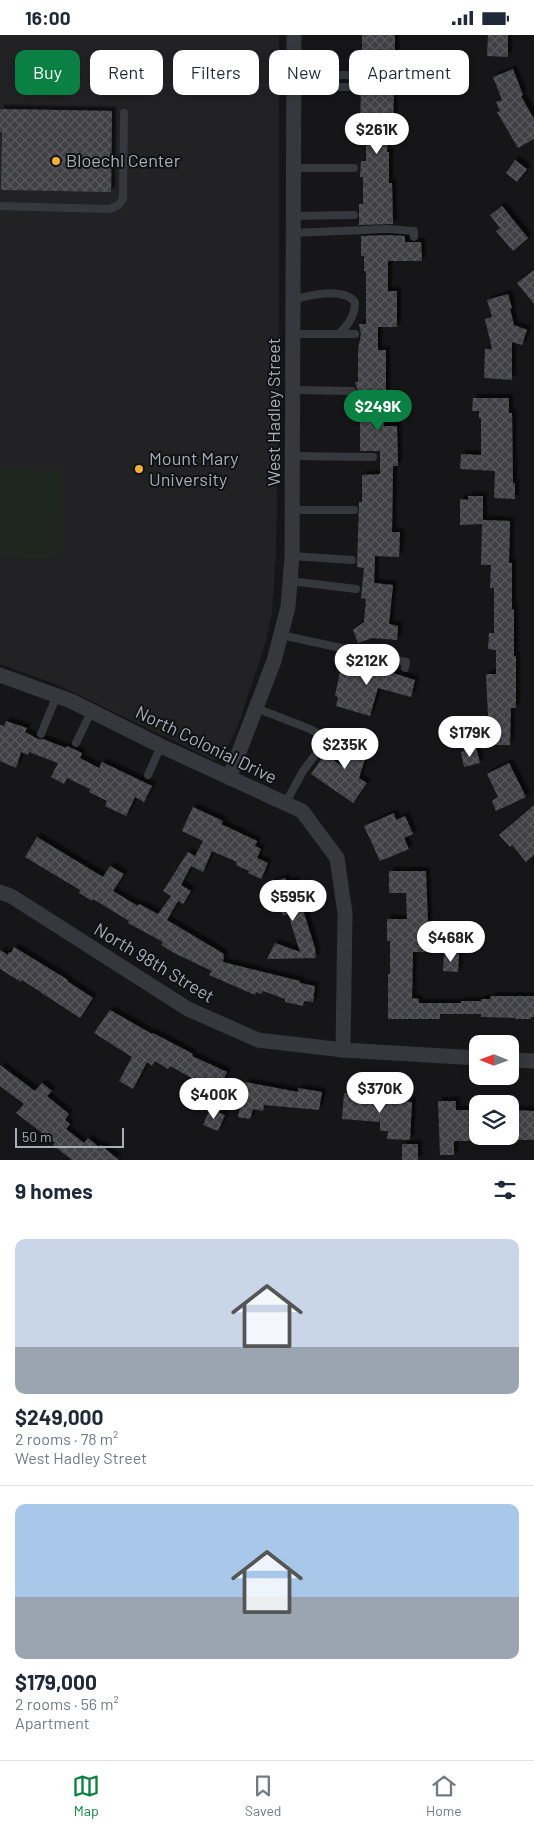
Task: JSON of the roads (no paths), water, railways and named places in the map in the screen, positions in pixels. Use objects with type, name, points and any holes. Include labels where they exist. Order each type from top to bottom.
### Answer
[{"type":"street","name":"West Hadley Street","points":[[294,35],[294,50]]},
{"type":"street","name":"West Hadley Street","points":[[229,778],[274,661],[288,607],[292,555],[294,95]]},
{"type":"street","name":"North Colonial Drive","points":[[0,675],[92,710],[161,746],[302,811],[337,858],[344,913],[343,1050]]},
{"type":"street","name":"North 98th Street","points":[[0,892],[11,896],[188,1009],[258,1040],[343,1050],[469,1057]]},
{"type":"street","points":[[519,1060],[534,1061]]},
{"type":"lane","points":[[0,206],[108,209],[120,205],[123,199],[124,113]]},
{"type":"lane","points":[[294,168],[354,168]]},
{"type":"lane","points":[[294,216],[354,215]]},
{"type":"lane","points":[[293,233],[387,229],[414,231],[414,237]]},
{"type":"lane","points":[[293,300],[322,294],[347,295],[351,297],[355,302],[353,316],[344,330],[338,334]]},
{"type":"lane","points":[[293,334],[355,333]]},
{"type":"lane","points":[[293,390],[352,391]]},
{"type":"lane","points":[[292,457],[374,457]]},
{"type":"lane","points":[[292,510],[354,510]]},
{"type":"lane","points":[[292,555],[352,560]]},
{"type":"lane","points":[[290,581],[356,589]]},
{"type":"lane","points":[[281,635],[406,662],[405,668]]},
{"type":"lane","points":[[41,734],[56,695]]},
{"type":"lane","points":[[256,708],[310,729],[334,743],[344,746]]},
{"type":"lane","points":[[76,743],[92,710]]},
{"type":"lane","points":[[285,804],[303,771],[319,751],[334,743]]},
{"type":"lane","points":[[148,775],[161,746]]},
{"type":"place","name":"Bloechl Center","points":[[56,161]]},
{"type":"place","name":"Mount Mary University","points":[[139,469]]}]
